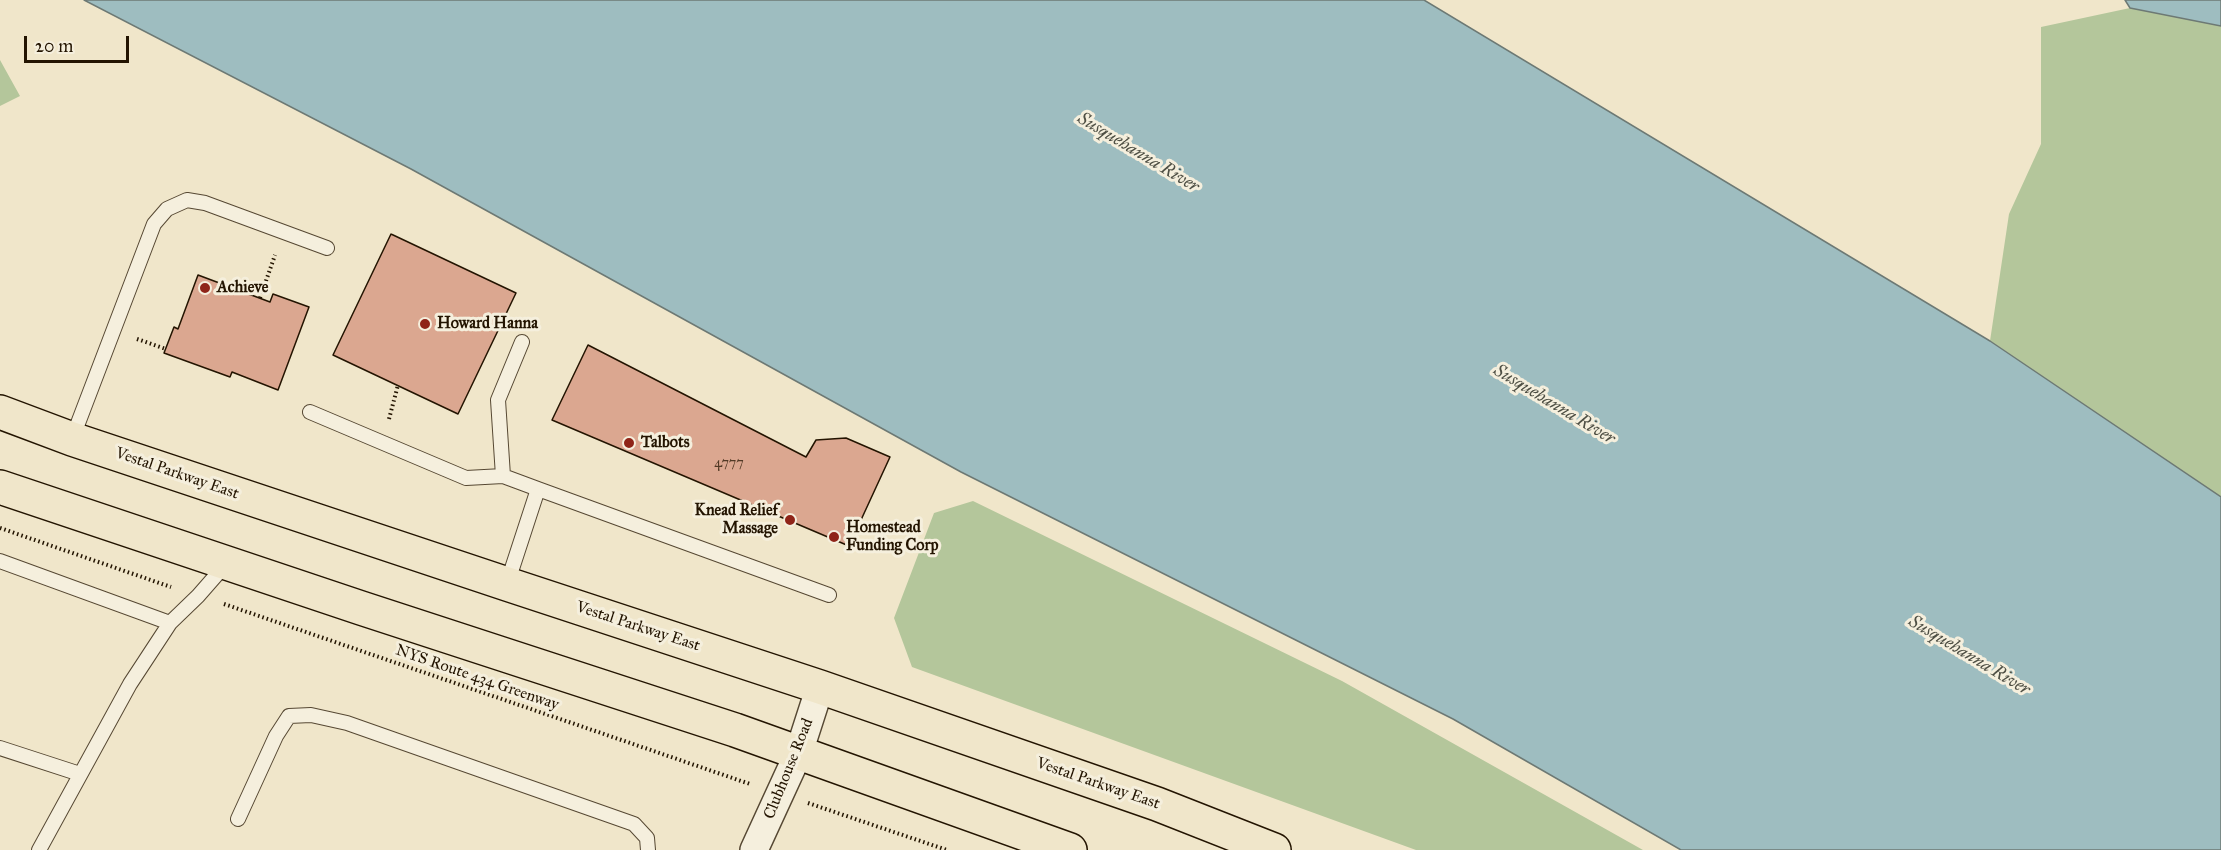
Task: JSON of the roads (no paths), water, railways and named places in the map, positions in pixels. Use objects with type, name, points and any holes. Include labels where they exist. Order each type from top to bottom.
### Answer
[{"type":"main road","name":"Vestal Parkway East","points":[[0,412],[72,439],[820,687],[1157,804],[1274,850]]},
{"type":"main road","points":[[0,487],[226,564],[799,752],[1070,850]]},
{"type":"street","name":"Clubhouse Road","points":[[754,850],[799,752],[820,687]]},
{"type":"lane","points":[[72,439],[154,224],[167,209],[188,200],[205,203],[327,248]]},
{"type":"lane","points":[[503,476],[498,400],[522,342]]},
{"type":"lane","points":[[309,412],[466,478],[503,476],[829,595]]},
{"type":"lane","points":[[507,584],[538,489]]},
{"type":"lane","points":[[0,561],[170,623]]},
{"type":"lane","points":[[39,850],[130,684],[170,623],[226,564]]},
{"type":"lane","points":[[238,819],[276,736],[290,716],[311,715],[346,723],[634,824],[647,838],[648,850]]},
{"type":"lane","points":[[0,748],[80,774]]},
{"type":"water","name":"Susquehanna River","points":[[84,0],[1424,0],[1990,341],[2221,497],[2221,850],[1681,850],[1453,719],[961,472],[411,169]]},
{"type":"water","points":[[2125,0],[2221,0],[2221,26],[2130,8]]},
{"type":"place","name":"Achieve","points":[[205,288]]},
{"type":"place","name":"Howard Hanna","points":[[425,324]]},
{"type":"place","name":"Talbots","points":[[629,443]]},
{"type":"place","name":"Knead Relief Massage","points":[[790,520]]},
{"type":"place","name":"Homestead Funding Corp","points":[[834,537]]}]
